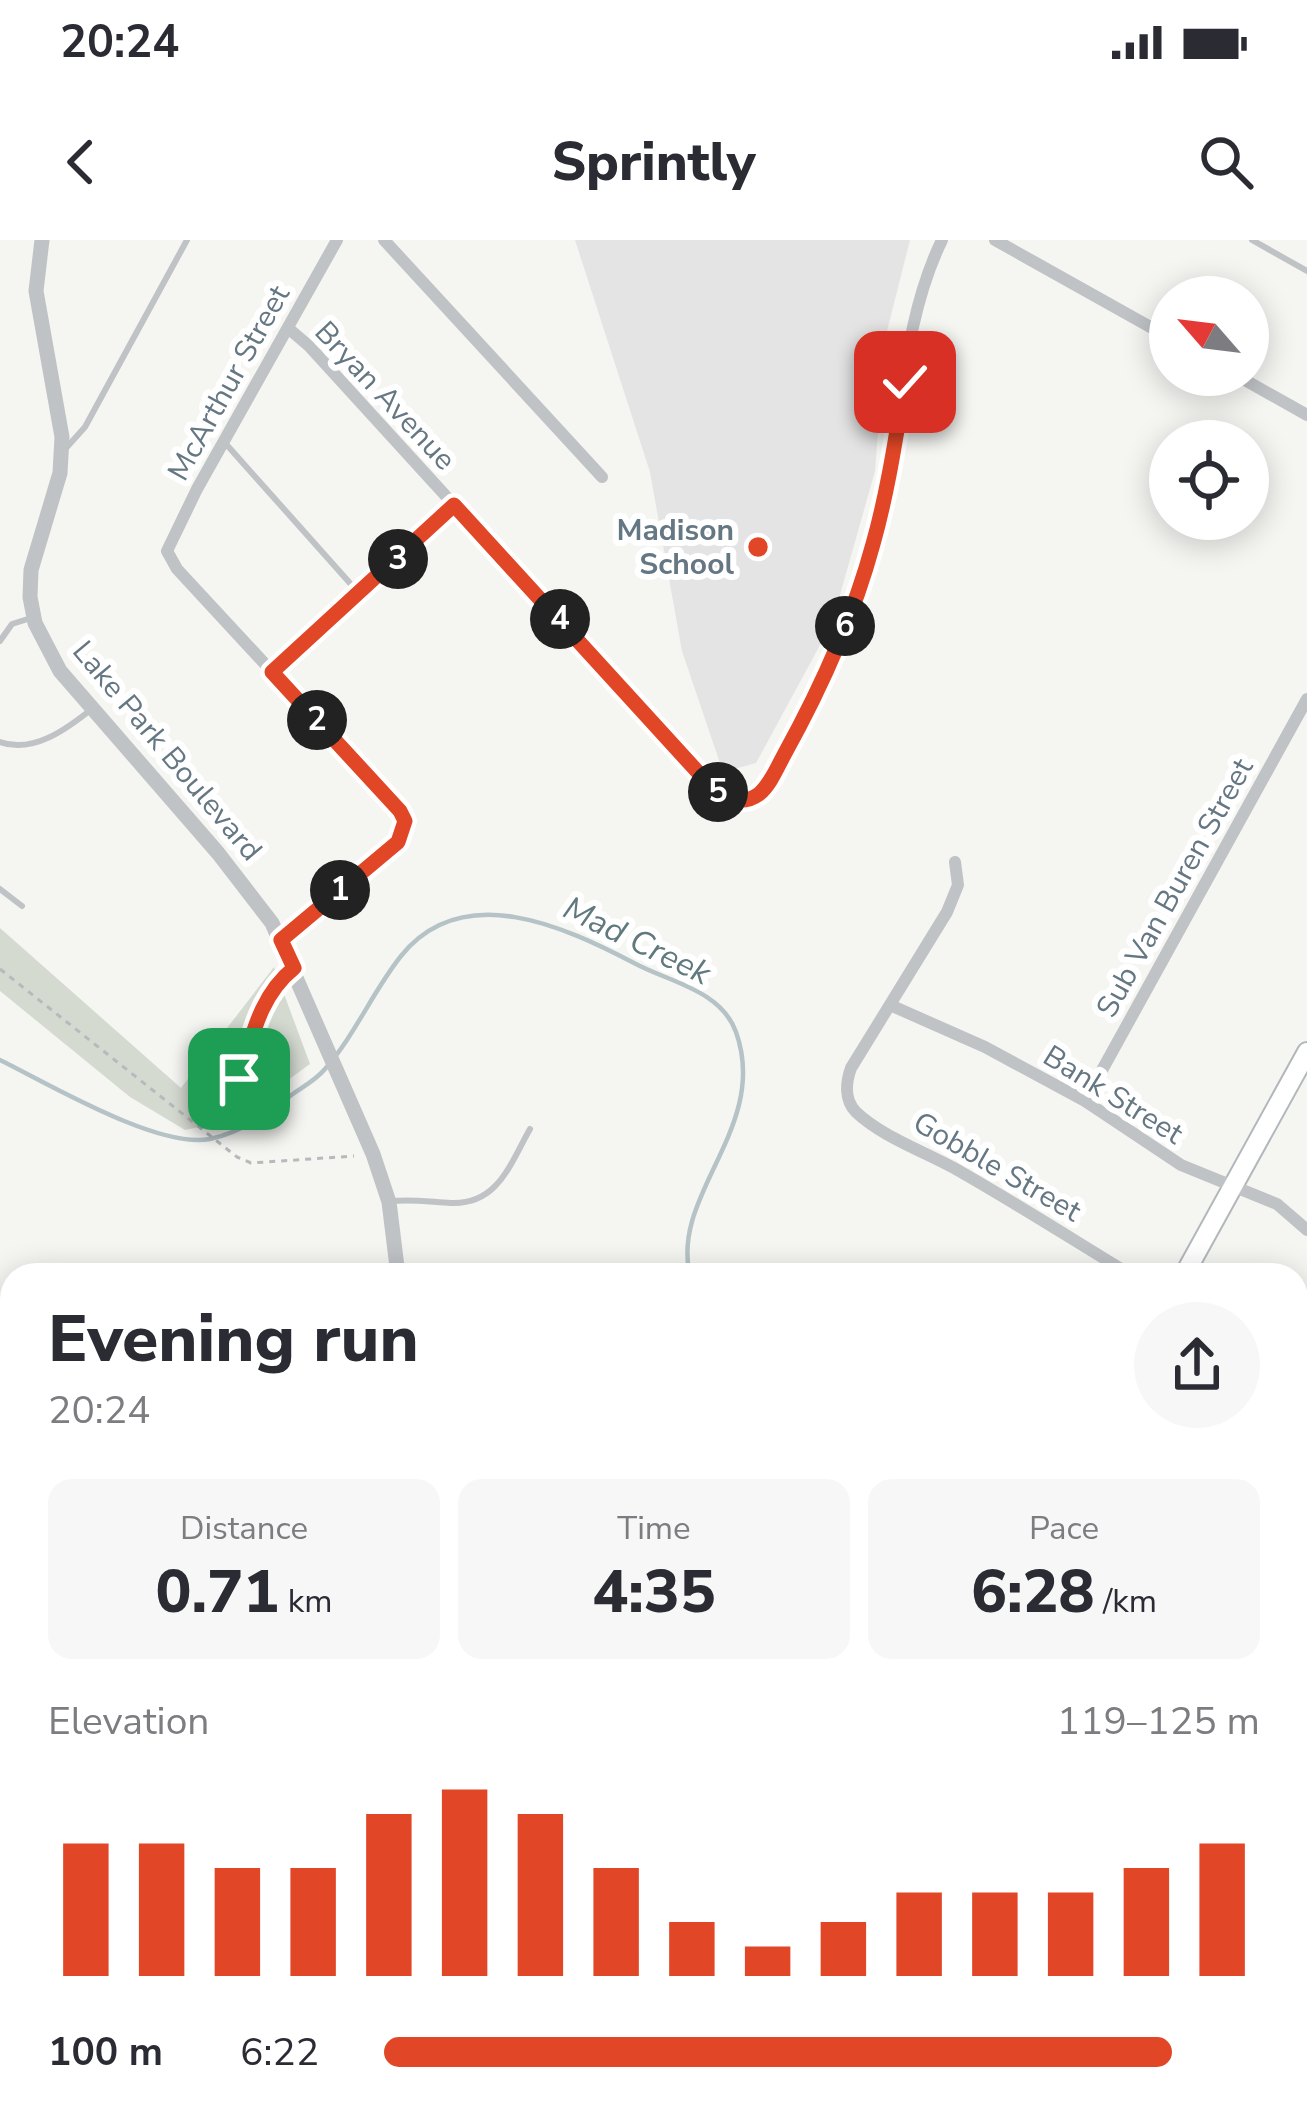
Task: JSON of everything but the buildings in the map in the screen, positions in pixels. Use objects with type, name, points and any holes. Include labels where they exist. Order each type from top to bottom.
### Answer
[{"type":"main road","points":[[1190,1263],[1307,1052]]},
{"type":"street","name":"Lake Park Boulevard","points":[[42,240],[35,291],[61,412],[61,454],[55,496],[31,570],[34,616],[47,651],[253,895],[281,940],[374,1154],[389,1202],[397,1263]]},
{"type":"street","name":"McArthur Street","points":[[272,672],[177,569],[168,543],[337,240]]},
{"type":"street","points":[[384,240],[602,477]]},
{"type":"street","name":"Bryan Avenue","points":[[288,328],[716,792],[746,800],[769,782],[806,716],[859,592],[884,503],[919,302],[942,240]]},
{"type":"street","points":[[994,240],[1149,326]]},
{"type":"street","points":[[1269,394],[1307,415]]},
{"type":"street","points":[[281,940],[398,842],[405,821],[272,672],[454,505]]},
{"type":"street","name":"Sub Van Buren Street","points":[[1085,1101],[1307,699]]},
{"type":"street","points":[[890,1005],[955,895],[955,862]]},
{"type":"street","name":"Bank Street","points":[[890,1005],[985,1047],[1085,1101],[1181,1165],[1276,1204],[1307,1230]]},
{"type":"street","name":"Gobble Street","points":[[890,1005],[850,1068],[847,1093],[856,1112],[1111,1263]]},
{"type":"lane","points":[[61,454],[85,427],[187,240]]},
{"type":"lane","points":[[1252,240],[1307,271]]},
{"type":"lane","points":[[224,441],[359,594]]},
{"type":"lane","points":[[0,641],[12,625],[34,616]]},
{"type":"lane","points":[[0,742],[29,746],[92,708]]},
{"type":"lane","points":[[0,889],[22,906]]},
{"type":"lane","points":[[239,1079],[263,1004],[272,987],[294,968]]},
{"type":"lane","points":[[389,1202],[455,1203],[485,1198],[498,1186],[530,1129]]},
{"type":"path","points":[[0,969],[237,1157],[251,1163],[374,1154]]},
{"type":"shaded area","name":"Madison School","points":[[575,240],[910,240],[885,339],[875,471],[832,623],[756,763],[723,772],[682,651],[650,472]]},
{"type":"shaded area","points":[[0,928],[181,1088],[274,967],[310,1064],[235,1119],[185,1130],[130,1097],[0,991]]},
{"type":"waterway","name":"Mad Creek","points":[[0,1060],[134,1125],[188,1139],[210,1139],[253,1122],[321,1073],[401,956],[426,933],[454,920],[484,915],[546,925],[692,989],[719,1006],[736,1032],[743,1066],[740,1099],[694,1216],[689,1263]]},
{"type":"place","name":"Madison School","points":[[758,547]]},
{"type":"route","points":[[239,1079],[263,1004],[272,987],[294,968],[281,940],[398,842],[405,821],[272,672],[454,505],[716,792],[746,800],[769,782],[806,716],[859,592],[884,503],[905,382]]}]
